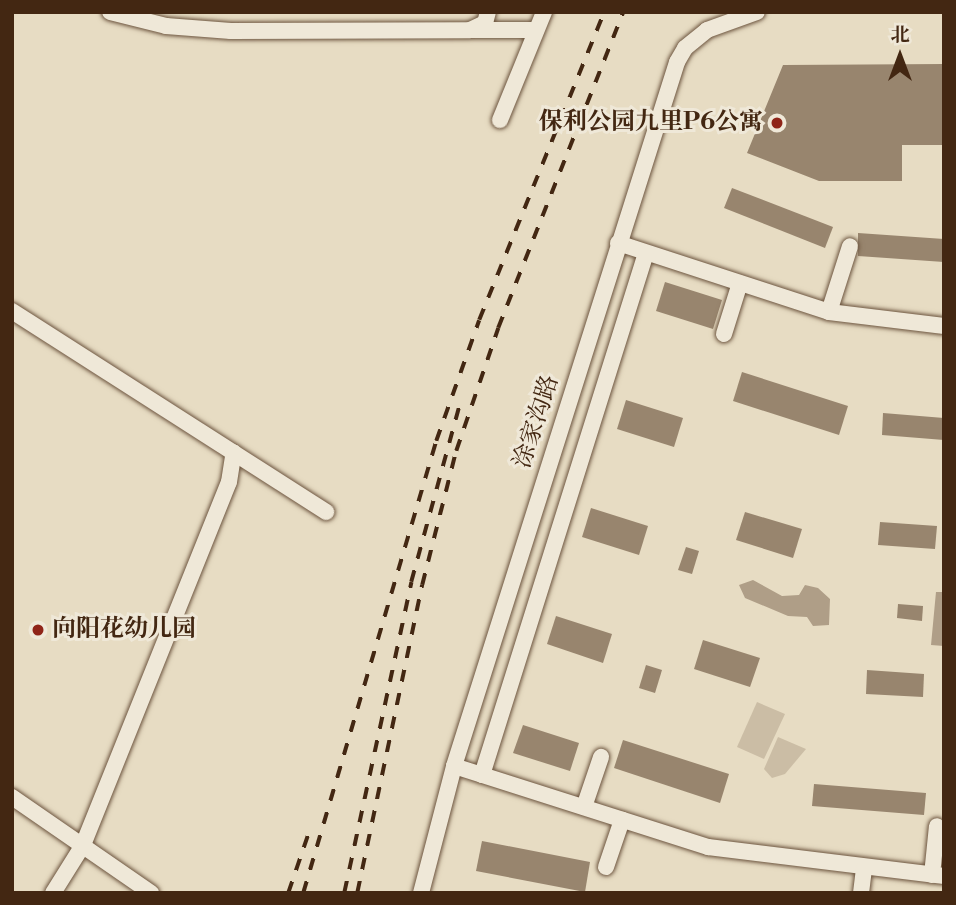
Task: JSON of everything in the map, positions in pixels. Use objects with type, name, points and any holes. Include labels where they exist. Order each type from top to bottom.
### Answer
[{"type":"street","points":[[110,12],[166,26],[231,31],[536,30]]},
{"type":"street","points":[[470,30],[485,23],[488,12]]},
{"type":"street","points":[[500,120],[544,12]]},
{"type":"street","name":"涂家沟路","points":[[421,893],[454,766],[618,243],[681,55],[695,38],[720,22],[757,12]]},
{"type":"street","points":[[618,243],[829,312],[944,326]]},
{"type":"street","points":[[829,312],[850,246]]},
{"type":"street","points":[[482,775],[646,253]]},
{"type":"street","points":[[724,334],[740,283]]},
{"type":"street","points":[[12,310],[327,512]]},
{"type":"street","points":[[52,893],[83,845],[229,482],[234,452]]},
{"type":"street","points":[[584,807],[601,757]]},
{"type":"street","points":[[454,766],[622,820],[740,854],[938,875],[937,826]]},
{"type":"street","points":[[12,797],[151,893]]},
{"type":"street","points":[[606,867],[622,820]]},
{"type":"street","points":[[861,893],[864,868]]},
{"type":"shaded area","points":[[753,580],[782,596],[799,595],[805,585],[818,588],[830,599],[829,625],[813,626],[807,617],[788,616],[745,598],[739,585]]},
{"type":"shaded area","points":[[936,592],[944,592],[944,646],[931,645]]},
{"type":"shaded area","points":[[757,702],[785,714],[764,759],[737,747]]},
{"type":"shaded area","points":[[778,737],[806,749],[785,774],[772,778],[764,769]]},
{"type":"building","points":[[944,64],[944,145],[902,145],[902,181],[819,181],[747,153],[783,65]]},
{"type":"building","points":[[732,188],[833,227],[825,248],[724,208]]},
{"type":"building","points":[[858,233],[944,239],[944,262],[858,256]]},
{"type":"building","points":[[665,282],[722,300],[713,329],[656,311]]},
{"type":"building","points":[[742,372],[848,406],[839,435],[733,401]]},
{"type":"building","points":[[626,400],[683,418],[674,447],[617,429]]},
{"type":"building","points":[[883,413],[944,418],[944,440],[882,435]]},
{"type":"building","points":[[591,508],[648,526],[639,555],[582,537]]},
{"type":"building","points":[[745,512],[802,529],[793,558],[736,540]]},
{"type":"building","points":[[880,522],[937,526],[935,549],[878,545]]},
{"type":"building","points":[[686,547],[699,551],[692,574],[678,570]]},
{"type":"building","points":[[898,604],[923,606],[922,621],[897,618]]},
{"type":"building","points":[[556,616],[612,634],[603,663],[547,644]]},
{"type":"building","points":[[703,640],[760,658],[750,687],[694,669]]},
{"type":"building","points":[[646,665],[662,670],[655,693],[639,688]]},
{"type":"building","points":[[867,670],[924,674],[923,697],[866,694]]},
{"type":"building","points":[[523,725],[579,743],[570,771],[513,753]]},
{"type":"building","points":[[623,740],[729,774],[720,803],[614,768]]},
{"type":"building","points":[[814,784],[926,793],[924,815],[812,806]]},
{"type":"building","points":[[482,841],[590,862],[585,892],[476,871]]},
{"type":"railway","points":[[303,893],[436,441],[479,320],[604,12]]},
{"type":"railway","points":[[357,893],[422,585],[456,451],[498,328],[623,12]]},
{"type":"railway","points":[[344,893],[411,582],[459,406]]},
{"type":"railway","points":[[288,893],[311,826]]},
{"type":"place","name":"保利公园九里P6公寓","points":[[777,123]]},
{"type":"place","name":"向阳花幼儿园","points":[[38,630]]}]
